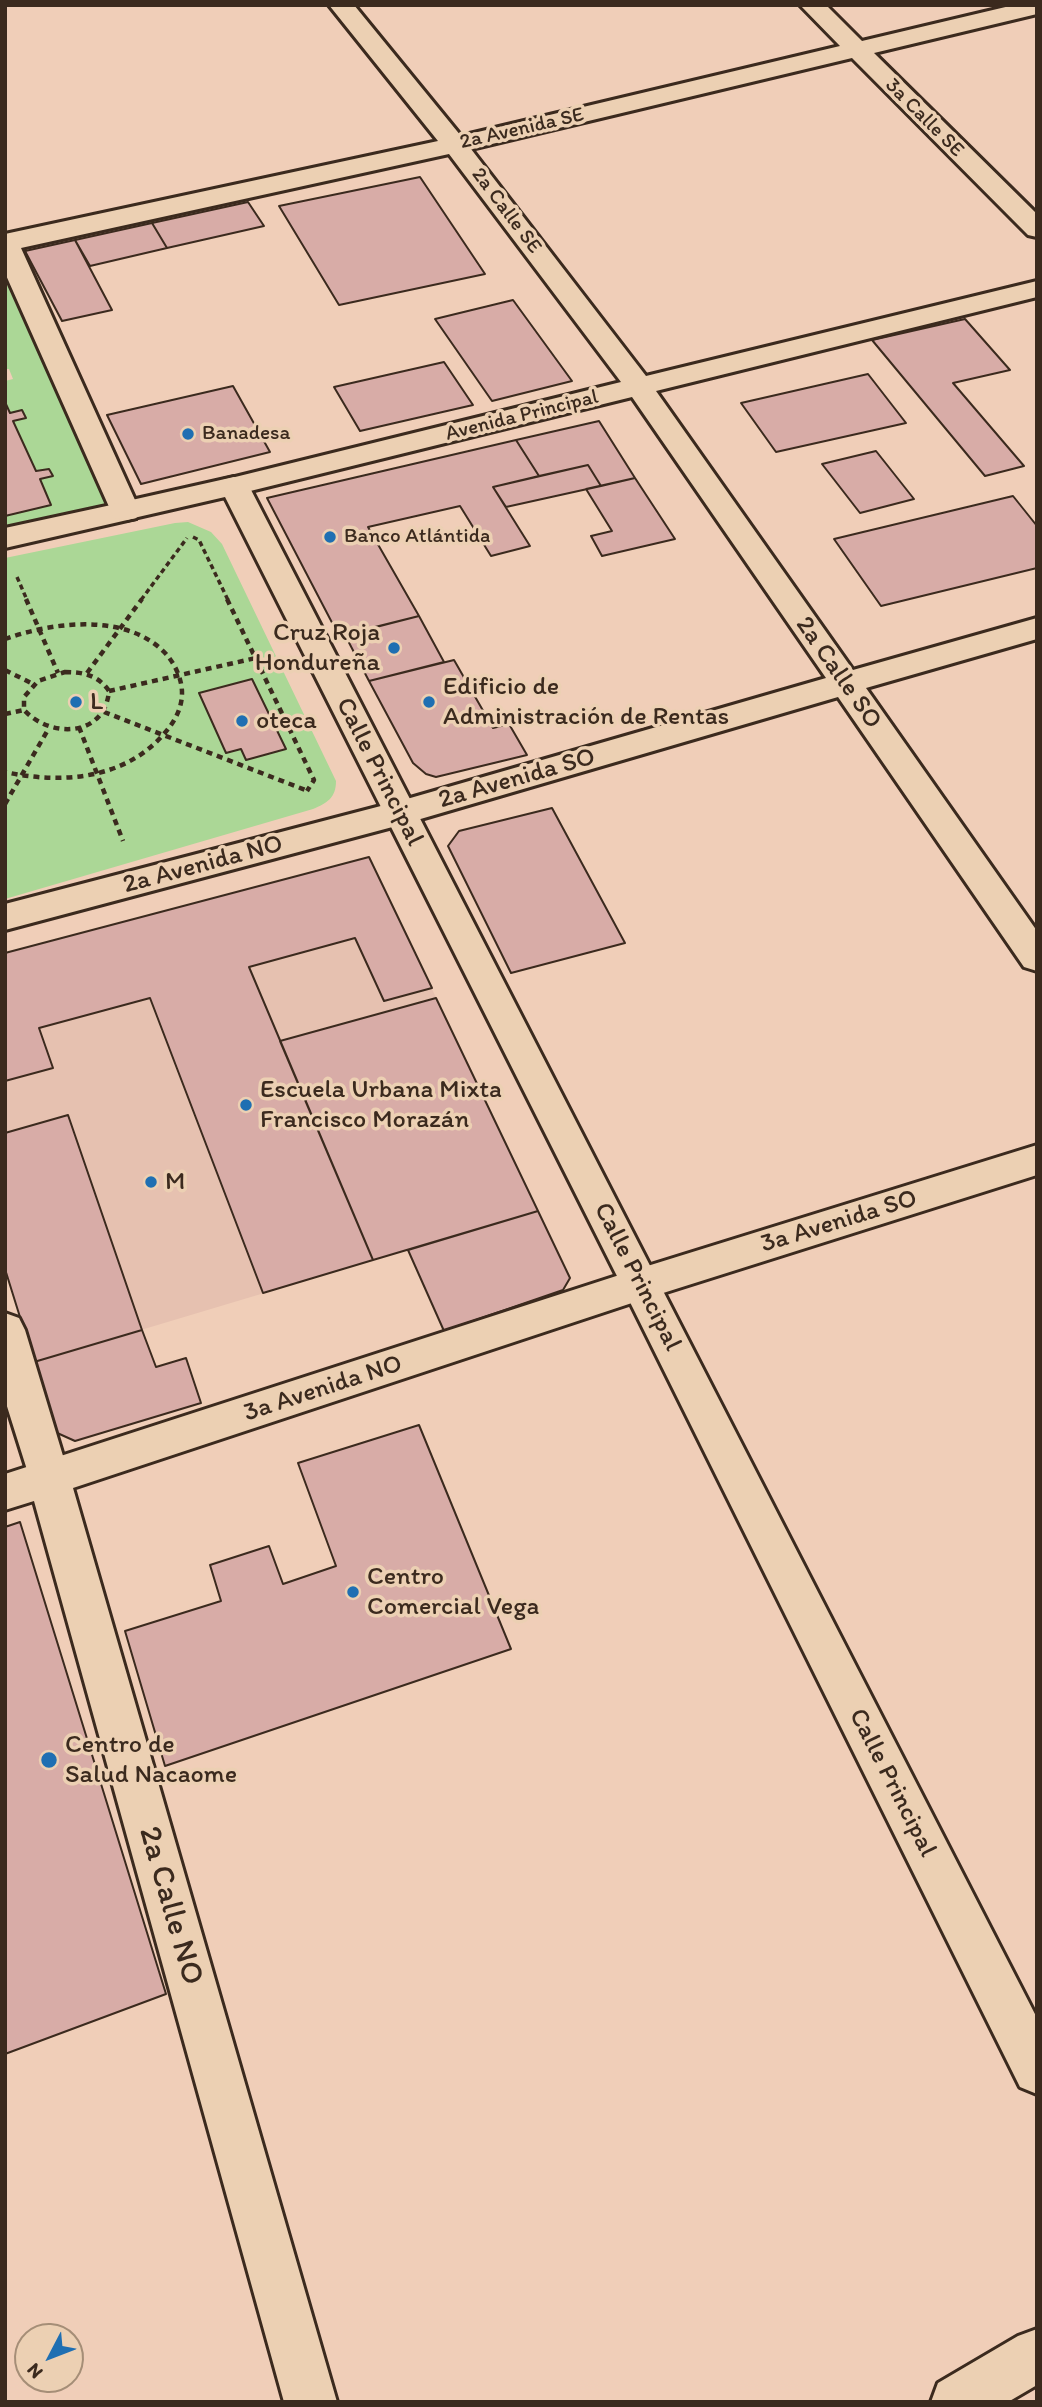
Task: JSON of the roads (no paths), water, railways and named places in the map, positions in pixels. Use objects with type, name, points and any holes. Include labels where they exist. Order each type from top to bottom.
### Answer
[{"type":"street","name":"2a Calle SE","points":[[341,5],[455,145],[640,388]]},
{"type":"street","name":"3a Calle SE","points":[[812,5],[854,50],[1037,229]]},
{"type":"street","name":"2a Avenida SE","points":[[6,243],[455,145],[1037,6]]},
{"type":"street","points":[[6,243],[125,511]]},
{"type":"street","name":"Avenida Principal","points":[[5,538],[234,486],[1037,289]]},
{"type":"street","name":"2a Calle SO","points":[[640,388],[1037,958]]},
{"type":"street","name":"Calle Principal","points":[[234,486],[641,1284],[1037,2070]]},
{"type":"street","name":"2a Avenida SO","points":[[400,813],[1037,628]]},
{"type":"street","name":"2a Avenida NO","points":[[5,916],[400,813]]},
{"type":"street","name":"3a Avenida SO","points":[[641,1284],[1037,1160]]},
{"type":"street","name":"3a Avenida NO","points":[[5,1492],[641,1284]]},
{"type":"street","name":"2a Calle NO","points":[[5,1330],[311,2402]]},
{"type":"street","points":[[957,2402],[1037,2355]]},
{"type":"place","name":"Banadesa","points":[[188,434]]},
{"type":"place","name":"Banco Atlántida","points":[[330,537]]},
{"type":"place","name":"Cruz Roja Hondureña","points":[[394,648]]},
{"type":"place","name":"L","points":[[76,702]]},
{"type":"place","name":"Edificio de Administración de Rentas","points":[[429,702]]},
{"type":"place","name":"oteca","points":[[242,721]]},
{"type":"place","name":"Escuela Urbana Mixta Francisco Morazán","points":[[246,1105]]},
{"type":"place","name":"M","points":[[151,1182]]},
{"type":"place","name":"Centro Comercial Vega","points":[[353,1592]]},
{"type":"place","name":"Centro de Salud Nacaome","points":[[49,1760]]}]
